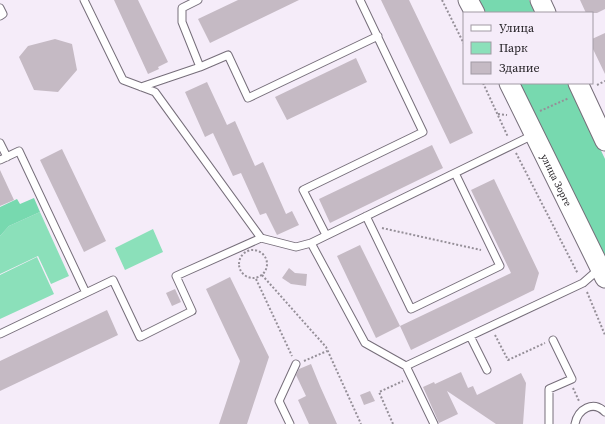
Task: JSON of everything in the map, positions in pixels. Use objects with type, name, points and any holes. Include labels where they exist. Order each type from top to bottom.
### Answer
[{"type":"main road","points":[[468,0],[474,12]]},
{"type":"main road","points":[[540,0],[546,12]]},
{"type":"main road","name":"улица Зорге","points":[[509,84],[603,273]]},
{"type":"main road","points":[[576,89],[597,118],[605,141]]},
{"type":"lane","points":[[84,0],[123,80],[155,92],[261,238]]},
{"type":"lane","points":[[198,0],[182,8],[182,22],[200,68]]},
{"type":"lane","points":[[326,235],[303,190],[423,132],[360,0]]},
{"type":"lane","points":[[0,8],[3,14],[0,16]]},
{"type":"lane","points":[[141,87],[200,68],[228,55],[248,98],[378,36]]},
{"type":"lane","points":[[0,334],[113,280],[140,337],[192,311],[176,276],[261,238],[296,247],[311,243],[533,134]]},
{"type":"lane","points":[[0,143],[3,159],[19,151],[86,293]]},
{"type":"lane","points":[[366,216],[411,309],[500,266],[455,173]]},
{"type":"lane","points":[[311,243],[365,343],[406,366],[434,424]]},
{"type":"lane","points":[[406,366],[603,273]]},
{"type":"lane","points":[[470,336],[487,370]]},
{"type":"lane","points":[[549,424],[549,389],[572,378],[553,340]]},
{"type":"lane","points":[[290,424],[279,401],[296,364]]},
{"type":"lane","points":[[575,424],[577,415],[583,409],[597,407],[605,412]]},
{"type":"path","points":[[442,0],[463,42]]},
{"type":"path","points":[[483,84],[512,144],[583,283],[605,335]]},
{"type":"path","points":[[539,111],[576,89]]},
{"type":"path","points":[[498,114],[512,116]]},
{"type":"path","points":[[371,225],[493,252]]},
{"type":"path","points":[[246,251],[260,251],[265,256],[267,262],[266,270],[262,275],[256,279],[249,278],[243,275],[239,270],[238,263],[241,256],[246,251]]},
{"type":"path","points":[[262,275],[327,351],[361,424]]},
{"type":"path","points":[[256,279],[296,364],[327,351]]},
{"type":"path","points":[[491,326],[508,360],[553,340]]},
{"type":"path","points":[[393,424],[379,392],[412,377]]},
{"type":"path","points":[[569,380],[583,409]]},
{"type":"green space","points":[[476,0],[529,0],[535,12],[482,12]]},
{"type":"green space","points":[[516,84],[569,84],[605,159],[605,264]]},
{"type":"green space","points":[[34,198],[40,212],[9,226],[0,236],[0,207],[17,199],[20,204]]},
{"type":"green space","points":[[40,212],[69,276],[51,284],[38,256],[0,274],[0,236],[9,226]]},
{"type":"green space","points":[[153,229],[163,252],[125,270],[115,248]]},
{"type":"green space","points":[[37,257],[54,294],[0,319],[0,275]]},
{"type":"building","points":[[114,0],[138,0],[168,62],[158,67],[159,69],[148,74]]},
{"type":"building","points":[[238,0],[299,0],[210,43],[198,19]]},
{"type":"building","points":[[381,0],[409,0],[473,133],[450,144]]},
{"type":"building","points":[[580,0],[605,0],[605,9],[597,13],[586,12]]},
{"type":"building","points":[[605,33],[605,74],[593,49],[593,39]]},
{"type":"building","points":[[55,39],[72,44],[77,70],[58,92],[34,90],[19,57],[28,46]]},
{"type":"building","points":[[356,58],[367,82],[287,120],[275,97]]},
{"type":"building","points":[[207,82],[227,125],[235,121],[255,166],[263,162],[286,214],[292,211],[299,225],[277,235],[266,213],[260,215],[241,173],[233,176],[213,133],[205,137],[185,92]]},
{"type":"building","points":[[432,145],[443,168],[330,223],[319,199]]},
{"type":"building","points":[[62,149],[106,241],[84,252],[40,160]]},
{"type":"building","points":[[0,170],[14,200],[0,206]]},
{"type":"building","points":[[494,179],[539,273],[534,290],[411,350],[400,326],[511,273],[471,190]]},
{"type":"building","points":[[360,245],[400,326],[376,338],[337,256]]},
{"type":"building","points":[[289,268],[295,273],[307,274],[306,286],[291,284],[282,278]]},
{"type":"building","points":[[230,277],[269,357],[247,424],[219,424],[240,361],[206,289]]},
{"type":"building","points":[[175,289],[181,302],[172,306],[166,293]]},
{"type":"building","points":[[107,310],[118,335],[0,391],[0,361]]},
{"type":"building","points":[[311,364],[337,424],[309,424],[298,400],[306,396],[296,375],[299,369]]},
{"type":"building","points":[[461,372],[468,388],[473,386],[477,395],[521,373],[526,383],[523,424],[496,424],[447,391],[458,414],[439,423],[423,387],[434,382],[435,384]]},
{"type":"building","points":[[370,391],[375,401],[364,405],[360,395]]}]
